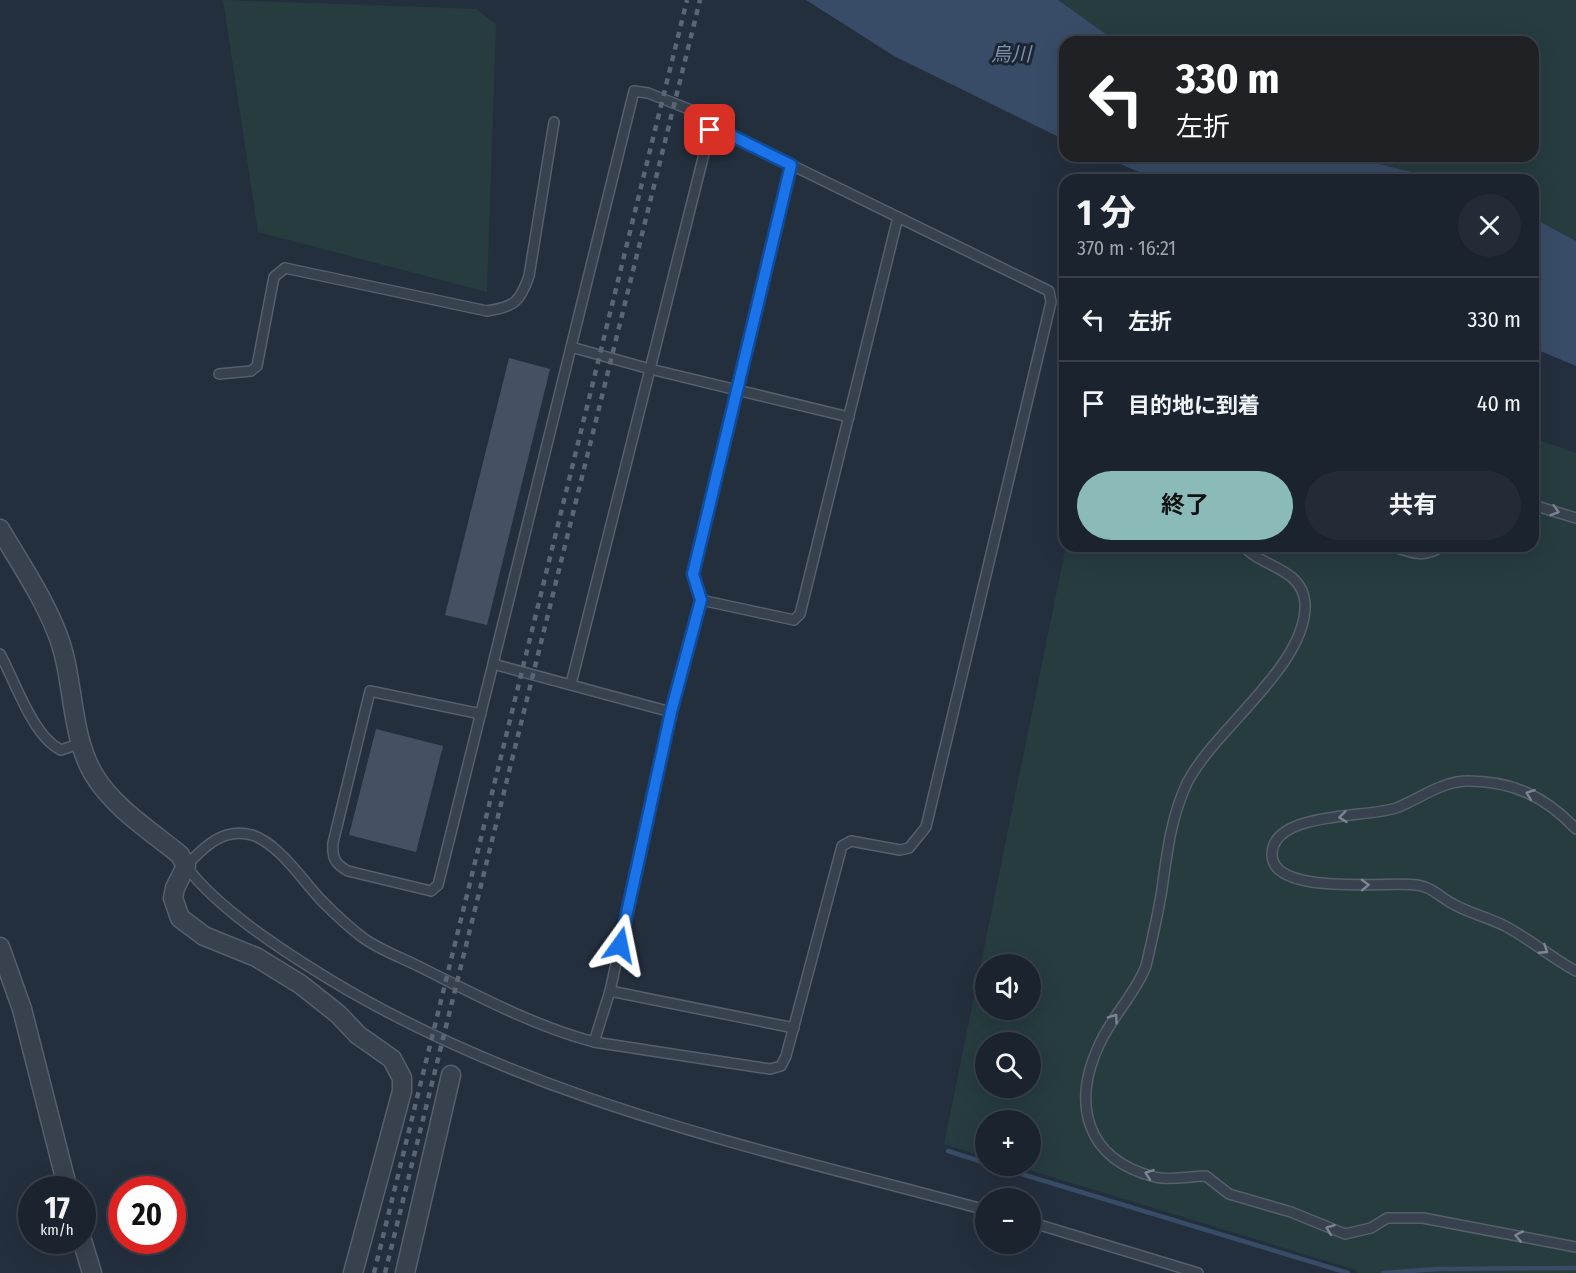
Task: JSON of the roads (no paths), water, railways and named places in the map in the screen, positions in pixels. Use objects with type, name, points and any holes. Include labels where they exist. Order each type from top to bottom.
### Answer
[{"type":"street","points":[[0,529],[34,586],[57,634],[70,679],[81,743],[94,775],[110,797],[180,855],[186,866],[175,888],[173,898],[180,918],[190,928],[256,957],[300,984],[338,1014],[358,1035],[393,1059],[398,1067],[402,1091],[353,1273]]},
{"type":"street","points":[[0,947],[22,1009],[64,1176]]},
{"type":"street","points":[[405,1273],[451,1075]]},
{"type":"street","points":[[86,1254],[92,1273]]},
{"type":"lane","points":[[481,714],[370,691],[333,843],[332,855],[336,864],[348,872],[431,891],[438,885],[481,714],[572,347],[634,91],[648,93],[696,112],[710,130],[722,131],[1048,291],[1051,302],[926,827],[909,848],[900,850],[851,841],[842,846],[794,1028],[781,1066],[770,1069],[594,1042],[570,1035],[493,1004],[363,938],[324,903],[293,867],[263,840],[254,836],[241,833],[227,834],[214,839],[186,866],[196,879],[259,932],[336,984],[404,1022],[503,1066],[574,1095],[633,1114],[975,1207]]},
{"type":"lane","points":[[219,374],[251,371],[257,366],[274,277],[285,268],[487,311],[505,308],[521,298],[529,276],[554,122]]},
{"type":"lane","points":[[571,684],[710,130]]},
{"type":"lane","points":[[594,1042],[610,991],[671,712],[701,600],[693,574],[791,165]]},
{"type":"lane","points":[[701,600],[794,620],[800,614],[898,217]]},
{"type":"lane","points":[[572,347],[650,369],[849,417]]},
{"type":"lane","points":[[1539,507],[1576,518]]},
{"type":"lane","points":[[1254,552],[1286,571],[1300,588],[1305,602],[1298,642],[1202,760],[1188,783],[1175,814],[1146,966],[1136,989],[1101,1041],[1085,1084],[1084,1104],[1087,1121],[1109,1157],[1133,1168],[1156,1177],[1206,1176],[1229,1194],[1291,1212],[1345,1234],[1357,1233],[1387,1218],[1401,1216],[1423,1218],[1576,1247]]},
{"type":"lane","points":[[1409,552],[1417,555],[1432,552]]},
{"type":"lane","points":[[0,654],[16,689],[50,745],[61,750],[81,743]]},
{"type":"lane","points":[[493,664],[671,712]]},
{"type":"lane","points":[[1576,829],[1557,809],[1538,797],[1505,786],[1467,781],[1452,782],[1395,809],[1320,819],[1302,824],[1288,830],[1276,841],[1272,852],[1273,862],[1280,872],[1308,881],[1334,885],[1418,885],[1432,890],[1452,903],[1503,925],[1576,971]]},
{"type":"lane","points":[[610,991],[794,1028]]},
{"type":"lane","points":[[1041,1225],[1198,1273]]},
{"type":"water","name":"烏川","points":[[806,0],[1058,0],[1109,36],[1059,36],[1059,137],[894,56]]},
{"type":"water","points":[[1116,162],[1371,162],[1420,174],[1143,174]]},
{"type":"water","points":[[1539,221],[1576,241],[1576,366],[1539,351]]},
{"type":"waterway","points":[[948,1151],[975,1160]]},
{"type":"waterway","points":[[1028,1176],[1348,1273]]},
{"type":"waterway","points":[[1383,1273],[1437,1269],[1576,1268]]},
{"type":"railway","points":[[374,1273],[687,0]]},
{"type":"railway","points":[[385,1273],[700,0]]}]
